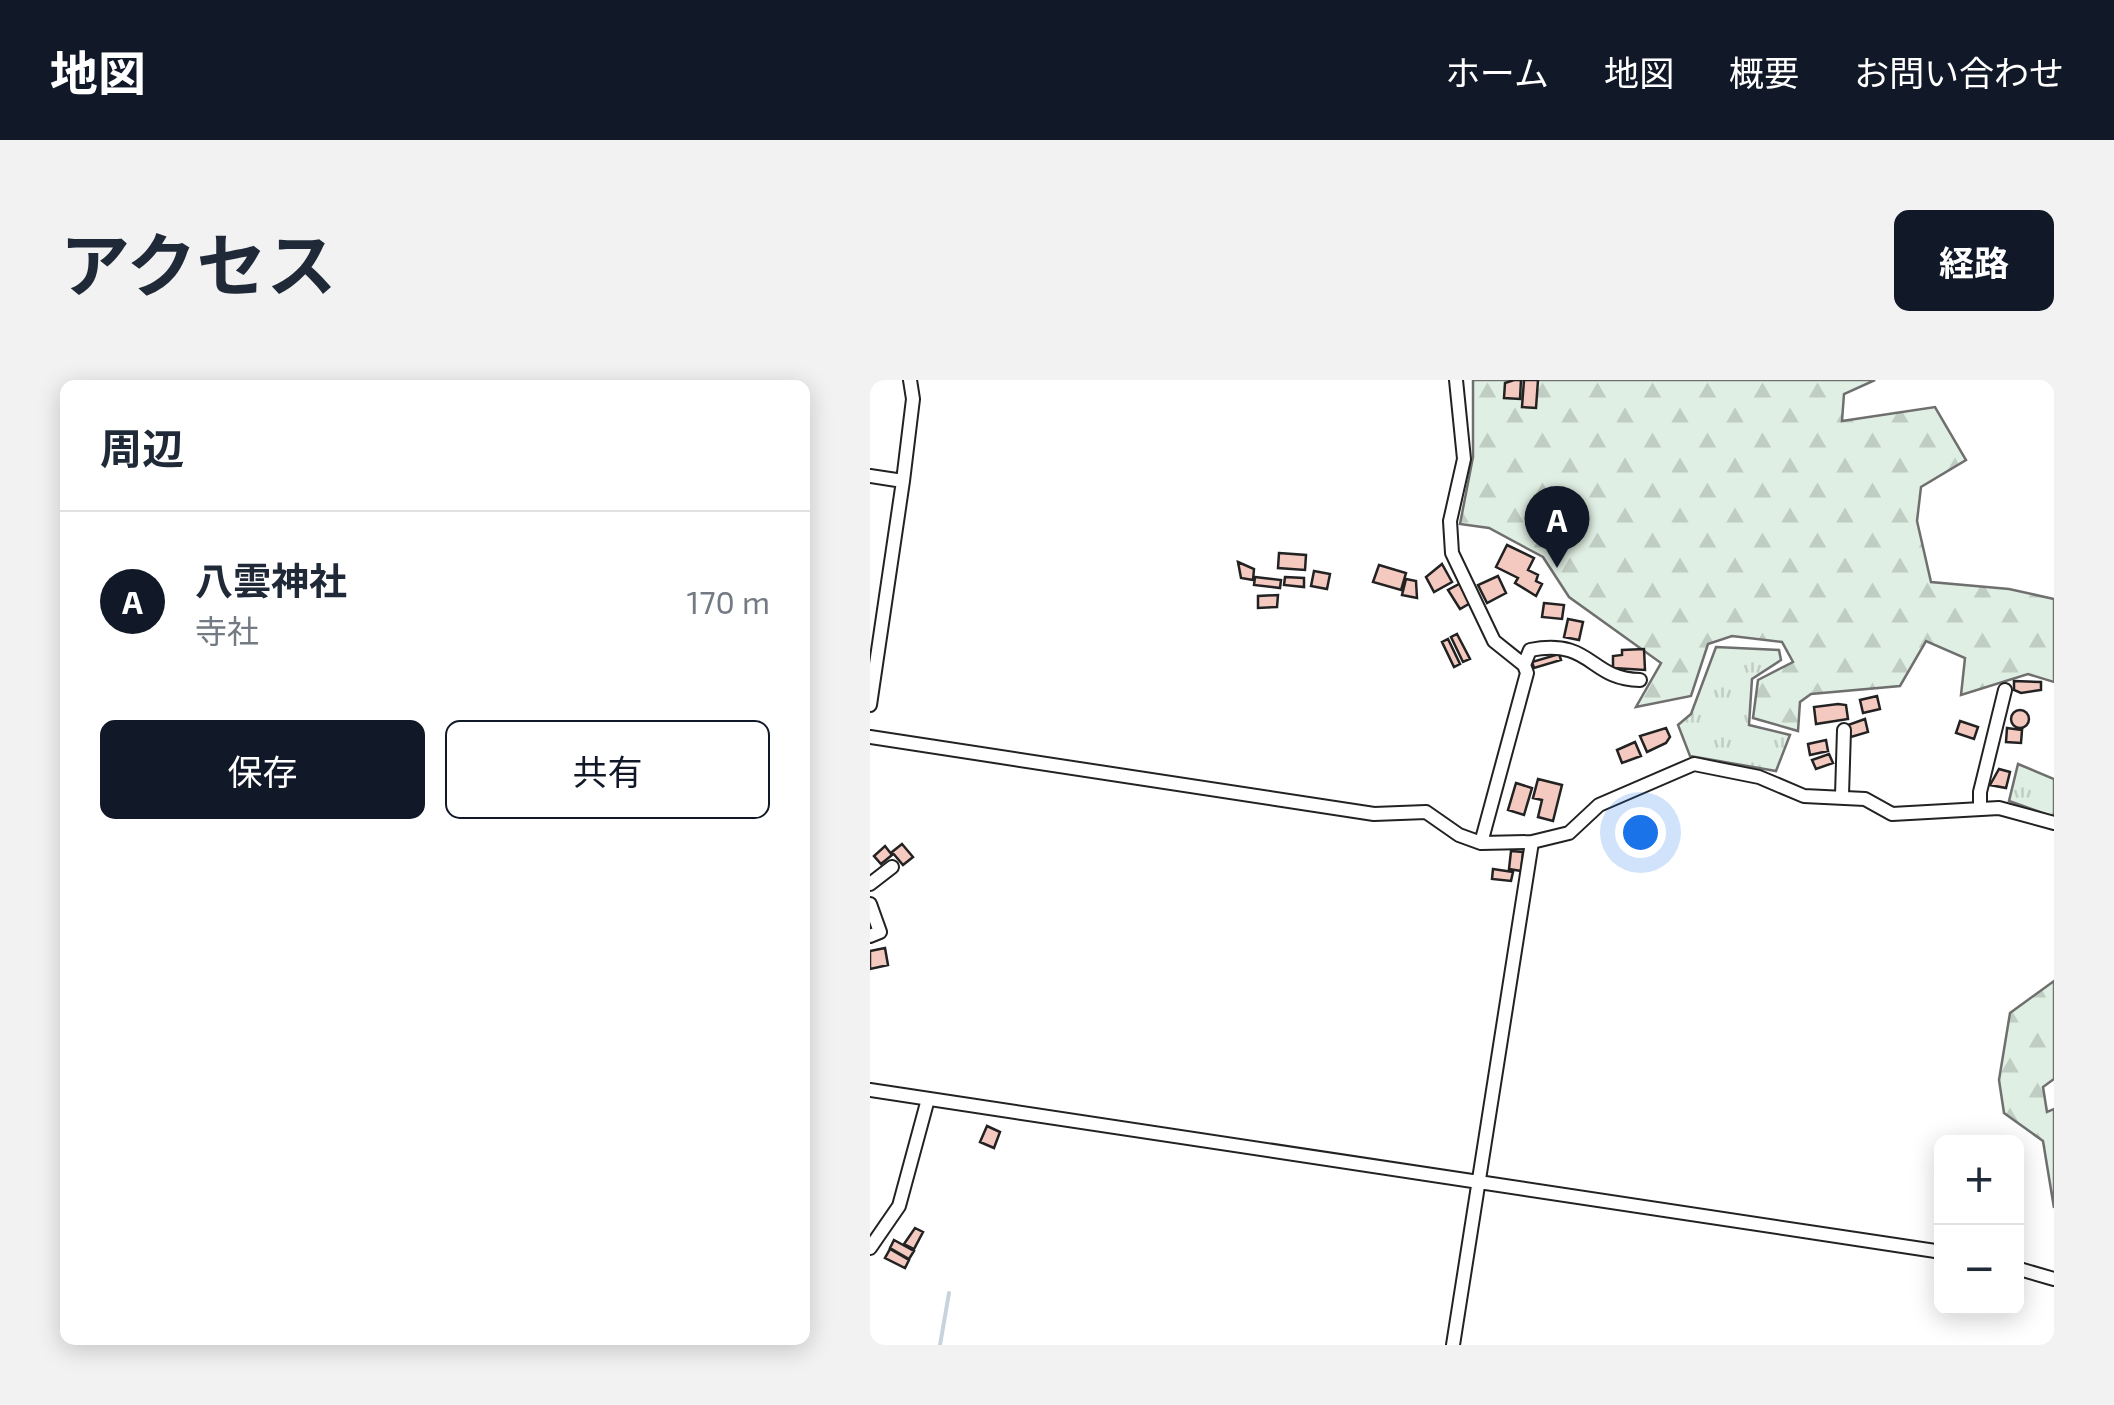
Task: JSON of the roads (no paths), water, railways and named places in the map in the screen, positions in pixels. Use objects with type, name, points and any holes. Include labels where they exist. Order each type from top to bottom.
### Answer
[{"type":"street","points":[[870,705],[903,482],[913,399],[910,380]]},
{"type":"street","points":[[1456,380],[1464,459],[1450,521],[1452,553],[1494,641],[1524,665]]},
{"type":"street","points":[[870,476],[903,482]]},
{"type":"street","points":[[1481,843],[1530,650],[1572,648],[1618,679],[1640,680]]},
{"type":"street","points":[[1980,809],[1980,792],[2004,690]]},
{"type":"street","points":[[870,736],[1374,814],[1426,812],[1459,835],[1481,843],[1532,842],[1570,832],[1600,805],[1694,764],[1759,777],[1804,796],[1842,795],[1866,800],[1892,814],[1999,808],[2054,823]]},
{"type":"street","points":[[1840,737],[1842,795]]},
{"type":"street","points":[[1454,1345],[1532,842]]},
{"type":"street","points":[[870,884],[892,867]]},
{"type":"street","points":[[870,904],[880,932],[870,936]]},
{"type":"street","points":[[870,1090],[1934,1251]]},
{"type":"street","points":[[870,1248],[899,1206],[928,1099]]},
{"type":"street","points":[[2024,1270],[2054,1279]]},
{"type":"waterway","points":[[940,1345],[949,1293]]},
{"type":"place","name":"八雲神社","points":[[1557,568]]}]
